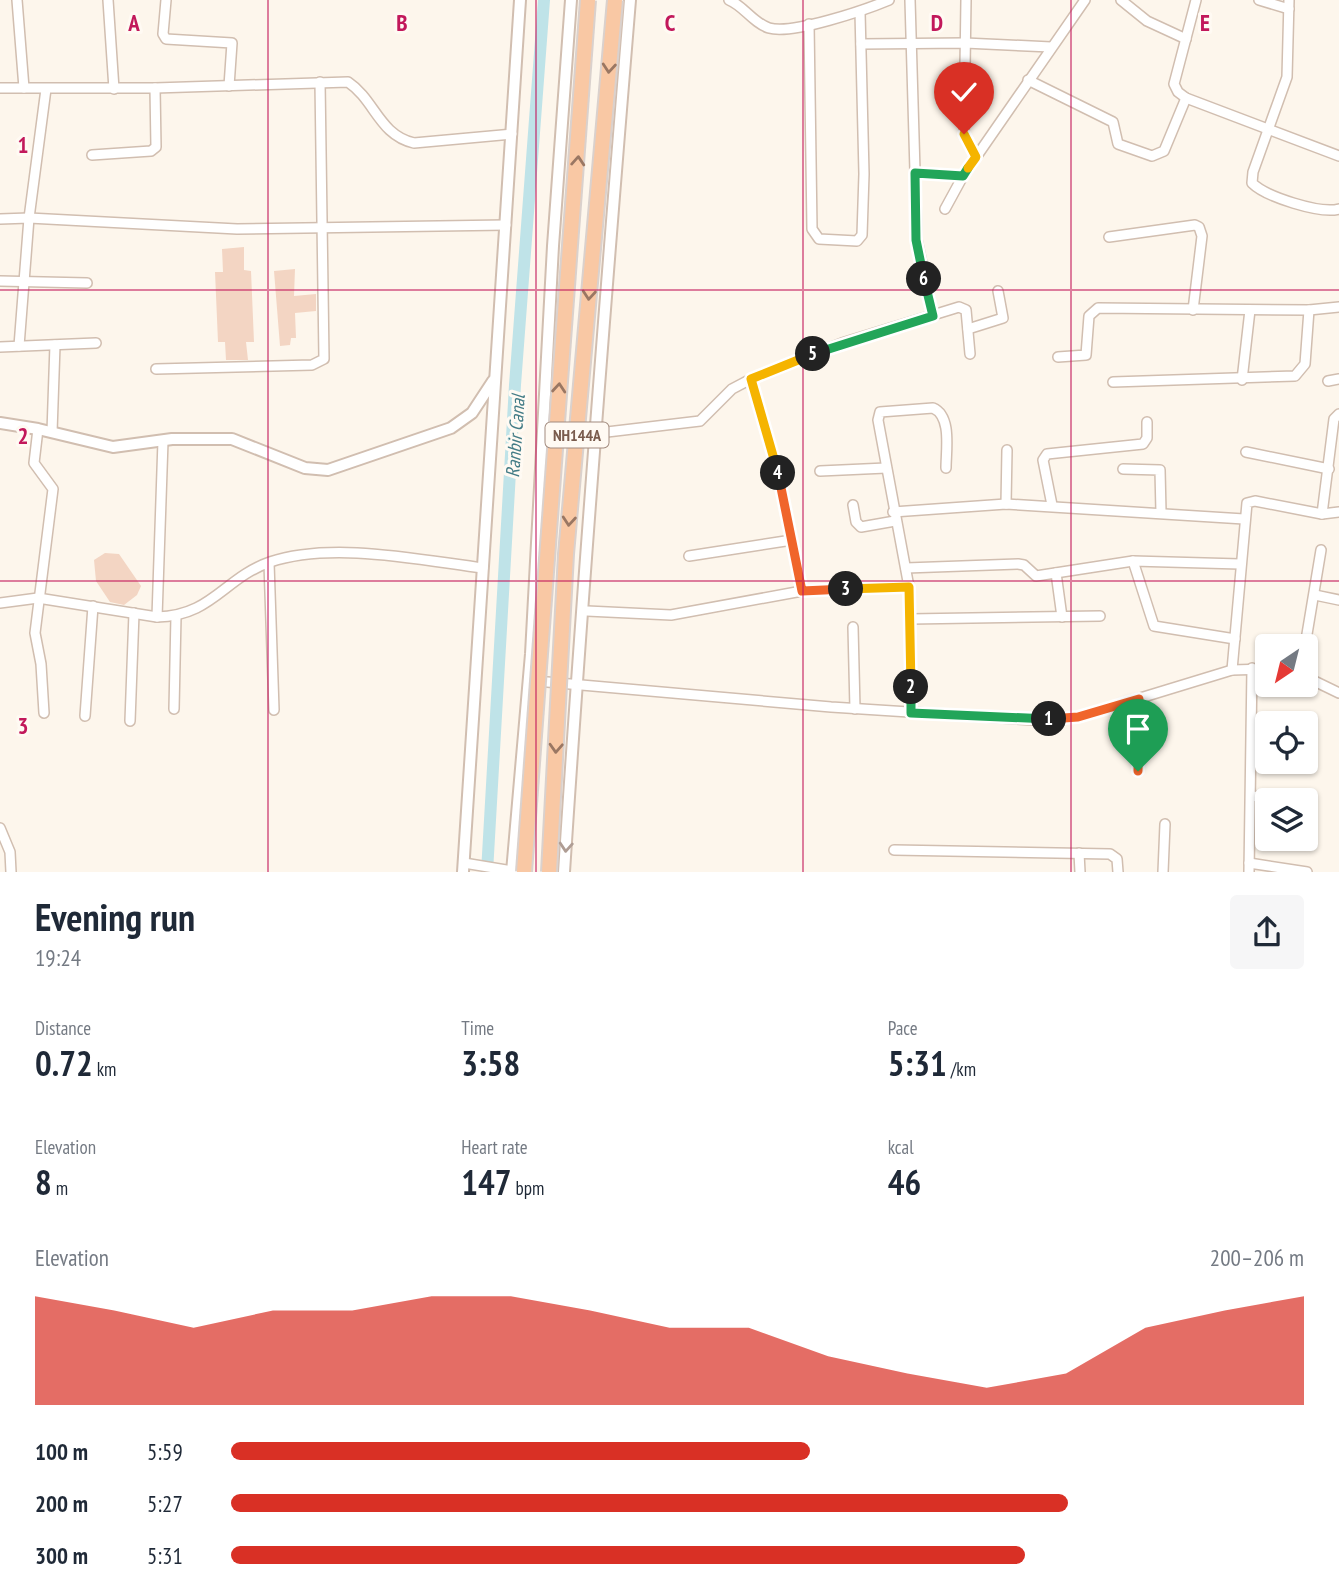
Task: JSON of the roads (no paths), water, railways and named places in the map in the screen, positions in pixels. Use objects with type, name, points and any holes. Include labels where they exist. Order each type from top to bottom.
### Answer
[{"type":"highway","name":"NH144A","points":[[524,872],[588,0]]},
{"type":"highway","name":"NH144A","points":[[549,872],[566,554],[615,0]]},
{"type":"street","points":[[17,0],[24,88]]},
{"type":"street","points":[[108,0],[114,89]]},
{"type":"street","points":[[166,0],[163,34],[166,39],[232,43],[229,86]]},
{"type":"street","points":[[520,0],[494,379],[467,867],[509,871],[528,680],[553,246],[571,0]]},
{"type":"street","points":[[564,872],[599,357],[614,218],[630,0]]},
{"type":"street","points":[[729,0],[769,28],[809,24],[860,12],[889,0]]},
{"type":"street","points":[[910,0],[918,254],[933,316]]},
{"type":"street","points":[[966,0],[964,134],[976,157]]},
{"type":"street","points":[[944,209],[963,176],[1085,0]]},
{"type":"street","points":[[1121,0],[1147,21],[1186,39]]},
{"type":"street","points":[[1196,0],[1174,84],[1178,92],[1186,98],[1339,156]]},
{"type":"street","points":[[1259,0],[1289,4],[1287,77],[1252,172],[1252,183],[1263,191],[1297,203],[1324,211],[1339,209]]},
{"type":"street","points":[[809,24],[811,229],[819,239],[852,242],[862,235],[864,174],[860,12]]},
{"type":"street","points":[[861,44],[965,43],[1051,47]]},
{"type":"street","points":[[1028,80],[1113,122],[1118,144],[1152,156],[1164,151],[1186,98]]},
{"type":"street","points":[[156,369],[313,365],[322,362],[320,82]]},
{"type":"street","points":[[0,88],[114,89],[348,82],[387,129],[404,141],[414,143],[512,134]]},
{"type":"street","points":[[92,155],[151,150],[156,147],[155,88]]},
{"type":"street","points":[[19,346],[29,218],[46,89]]},
{"type":"street","points":[[915,173],[963,176]]},
{"type":"street","points":[[0,219],[29,218],[223,228],[506,225]]},
{"type":"street","points":[[1109,237],[1195,225],[1199,227],[1202,236],[1193,310]]},
{"type":"street","points":[[0,281],[87,283]]},
{"type":"street","points":[[968,329],[1003,318],[998,292]]},
{"type":"street","points":[[1058,357],[1086,355],[1089,316],[1098,308],[1309,310],[1339,307]]},
{"type":"street","points":[[607,432],[700,421],[732,389],[751,379],[842,343],[965,308],[970,354]]},
{"type":"street","points":[[1242,380],[1250,310]]},
{"type":"street","points":[[1113,382],[1290,377],[1299,373],[1305,364],[1309,310]]},
{"type":"street","points":[[0,347],[96,344]]},
{"type":"street","points":[[52,432],[55,345]]},
{"type":"street","points":[[0,423],[113,447],[163,441],[232,439],[305,468],[328,470],[451,428],[472,413],[494,379]]},
{"type":"street","points":[[751,379],[777,468],[802,591]]},
{"type":"street","points":[[1328,381],[1339,379]]},
{"type":"street","points":[[911,713],[909,587],[894,517],[878,420],[880,412],[933,408],[940,410],[945,419],[946,468]]},
{"type":"street","points":[[1322,514],[1334,419],[1339,414]]},
{"type":"street","points":[[1052,505],[1043,460],[1046,453],[1143,444],[1147,439],[1147,422]]},
{"type":"street","points":[[38,429],[34,463],[52,489],[35,633],[41,664],[44,712]]},
{"type":"street","points":[[157,617],[163,441]]},
{"type":"street","points":[[1006,504],[1007,450]]},
{"type":"street","points":[[1246,452],[1329,469]]},
{"type":"street","points":[[820,471],[886,468]]},
{"type":"street","points":[[1123,469],[1160,470],[1161,512]]},
{"type":"street","points":[[1232,670],[1245,506],[1252,500],[1322,514],[1339,512]]},
{"type":"street","points":[[853,505],[856,522],[861,527],[894,517],[1006,504],[1244,519]]},
{"type":"street","points":[[689,556],[792,540]]},
{"type":"street","points":[[1307,634],[1321,550]]},
{"type":"street","points":[[0,603],[38,598],[157,617],[176,617],[202,607],[249,573],[269,563],[316,555],[371,555],[483,568]]},
{"type":"street","points":[[906,568],[1018,564],[1024,565],[1033,576],[1133,561],[1240,564]]},
{"type":"street","points":[[1133,561],[1154,626],[1235,639]]},
{"type":"street","points":[[269,563],[274,710]]},
{"type":"street","points":[[1056,573],[1062,617]]},
{"type":"street","points":[[587,611],[671,615],[802,591],[909,587]]},
{"type":"street","points":[[1315,595],[1339,600]]},
{"type":"street","points":[[85,716],[93,606]]},
{"type":"street","points":[[130,721],[134,613]]},
{"type":"street","points":[[911,619],[1100,616]]},
{"type":"street","points":[[174,709],[176,617]]},
{"type":"street","points":[[853,627],[855,709]]},
{"type":"street","points":[[1252,668],[1249,867],[1307,872]]},
{"type":"street","points":[[528,680],[855,709],[1051,719],[1078,717],[1232,670],[1255,668]]},
{"type":"street","points":[[1318,683],[1339,693]]},
{"type":"street","points":[[1138,771],[1139,699]]},
{"type":"street","points":[[1163,872],[1165,824]]},
{"type":"street","points":[[0,828],[10,852],[11,872]]},
{"type":"street","points":[[894,850],[1110,854],[1117,859],[1118,872]]},
{"type":"street","points":[[1079,853],[1080,872]]},
{"type":"waterway","name":"Ranbir Canal","points":[[487,872],[515,385],[544,0]]}]
